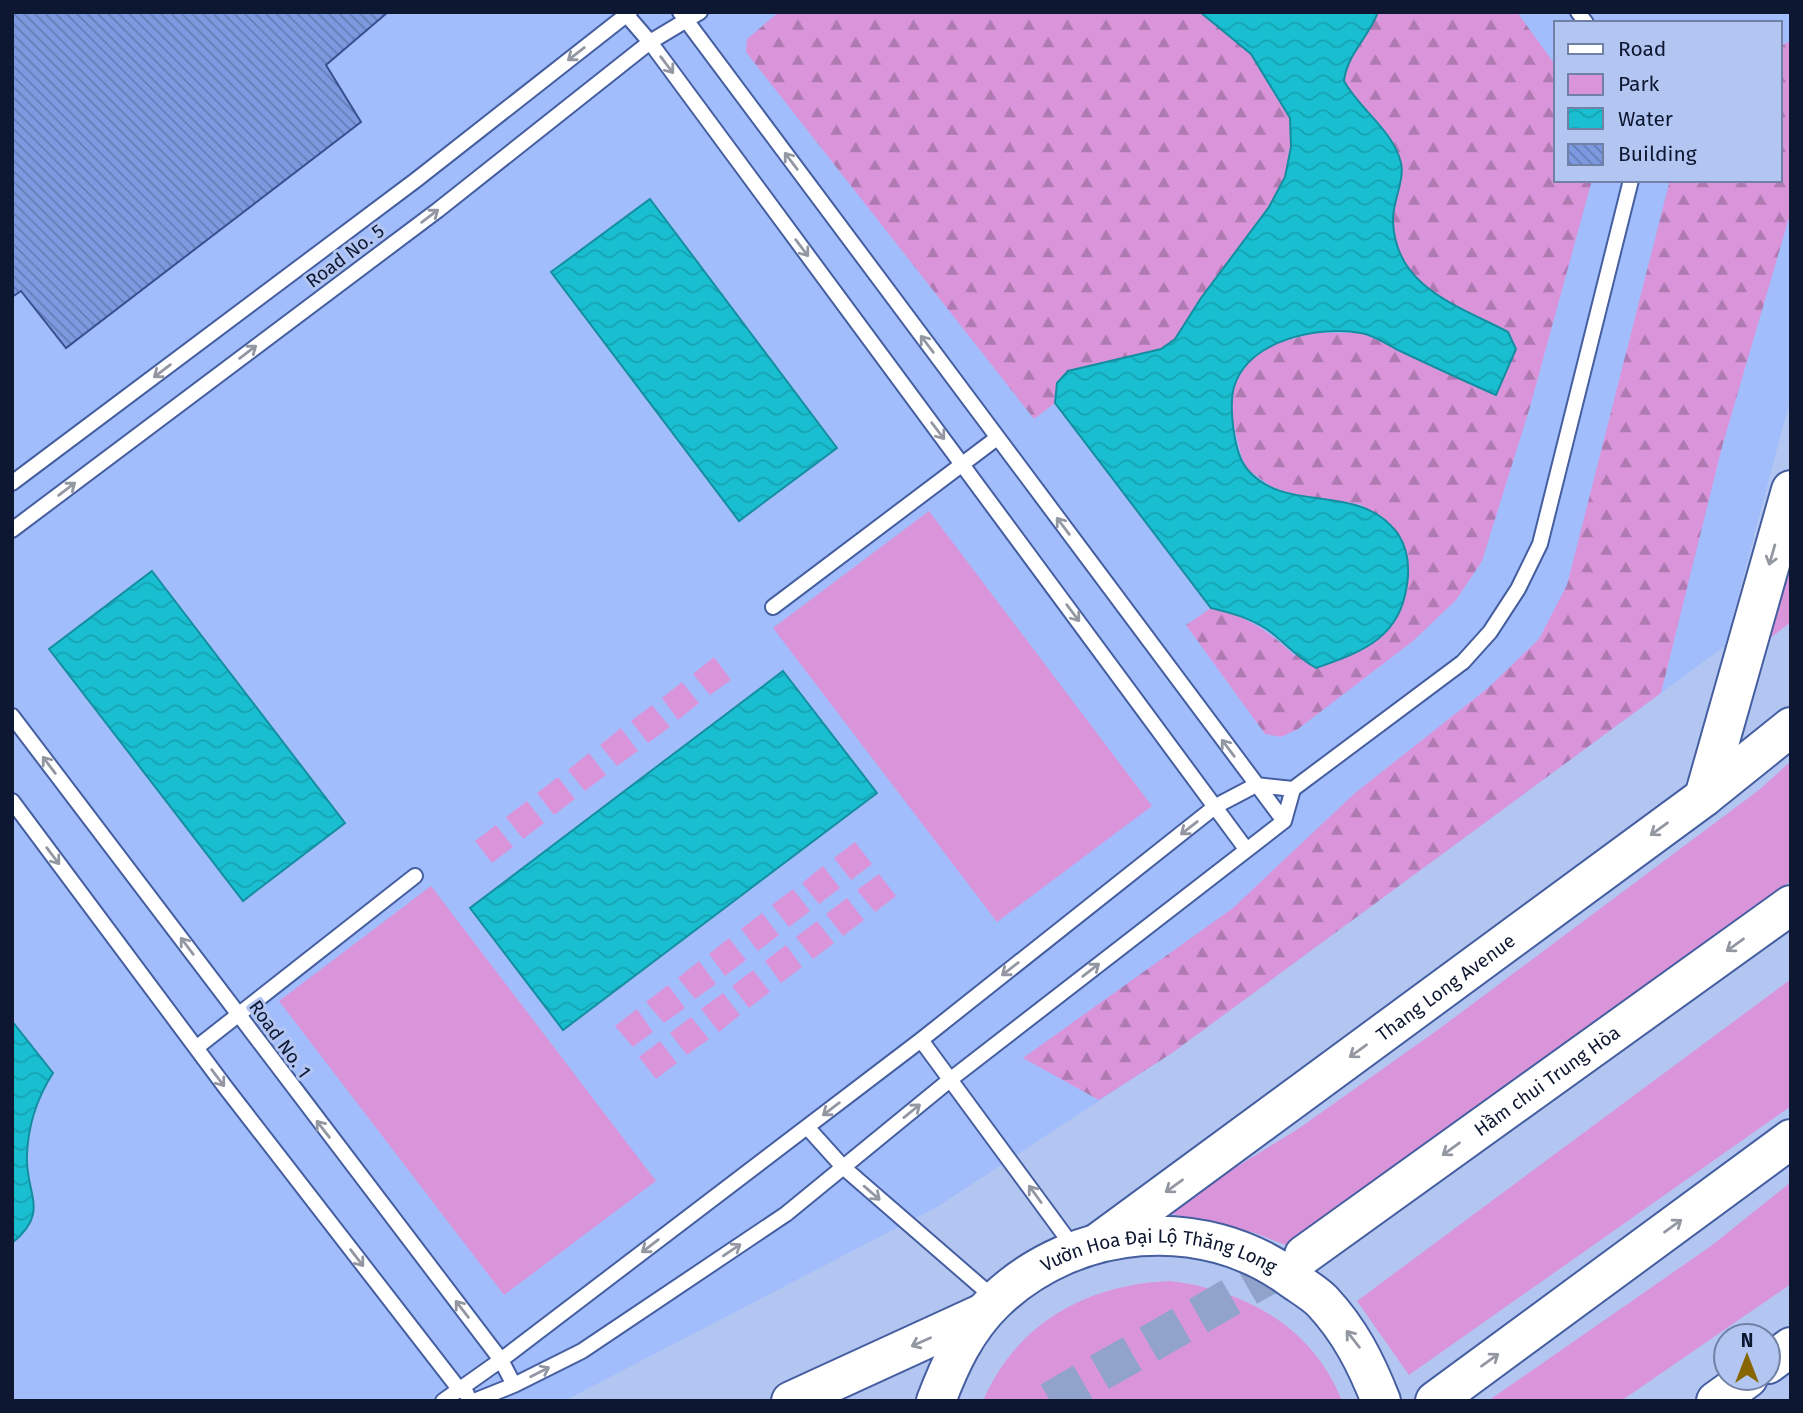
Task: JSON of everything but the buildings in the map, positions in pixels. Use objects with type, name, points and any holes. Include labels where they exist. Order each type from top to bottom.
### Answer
[{"type":"main road","points":[[1704,797],[1791,490]]},
{"type":"main road","name":"Thang Long Avenue","points":[[1087,1246],[1704,797],[1791,727]]},
{"type":"main road","name":"Hầm chui Trung Hòa","points":[[1304,1255],[1791,905]]},
{"type":"main road","points":[[1435,1401],[1791,1139]]},
{"type":"main road","name":"Vườn Hoa Đại Lộ Thăng Long","points":[[936,1401],[952,1359],[990,1307],[1033,1270],[1087,1246],[1155,1234],[1210,1240],[1270,1262],[1321,1300],[1360,1349],[1381,1401]]},
{"type":"main road","points":[[792,1401],[990,1307]]},
{"type":"lane","name":"Road No. 5","points":[[12,530],[438,210],[650,42],[684,17],[700,12]]},
{"type":"lane","name":"Road No. 5","points":[[12,483],[416,180],[627,13]]},
{"type":"lane","points":[[627,13],[1246,849]]},
{"type":"lane","points":[[684,17],[1284,821]]},
{"type":"lane","points":[[12,801],[196,1048],[458,1390],[476,1400],[582,1352],[786,1214],[951,1079],[1284,821],[1293,789],[1463,662],[1490,632],[1518,589],[1541,544],[1631,182]]},
{"type":"lane","points":[[773,607],[997,438]]},
{"type":"lane","name":"Road No. 1","points":[[12,716],[501,1360],[514,1385]]},
{"type":"lane","points":[[443,1401],[501,1360],[921,1040],[1216,806],[1256,785],[1293,789]]},
{"type":"lane","points":[[196,1048],[415,876]]},
{"type":"lane","points":[[921,1040],[1087,1246]]},
{"type":"lane","points":[[807,1126],[843,1167],[990,1307]]},
{"type":"shaded area","points":[[12,12],[1791,12],[1791,396],[1725,646],[1172,1053],[937,1207],[564,1401],[12,1401]]},
{"type":"green space","points":[[779,12],[1200,12],[1251,54],[1291,118],[1291,147],[1285,177],[1269,207],[1201,298],[1175,339],[1161,349],[1068,371],[1057,383],[1055,403],[1034,419],[746,52],[747,39]]},
{"type":"green space","points":[[1378,12],[1517,12],[1554,63],[1554,182],[1591,182],[1530,407],[1482,561],[1456,600],[1413,641],[1298,729],[1281,737],[1265,734],[1186,625],[1211,608],[1224,611],[1257,626],[1295,656],[1363,505],[1304,497],[1272,487],[1247,469],[1229,405],[1236,382],[1249,361],[1268,346],[1313,333],[1362,333],[1496,395],[1516,349],[1508,332],[1428,289],[1412,274],[1400,257],[1394,236],[1393,210],[1400,171],[1399,156],[1385,130],[1344,81],[1349,62]]},
{"type":"green space","points":[[1791,40],[1791,211],[1722,447],[1661,693],[1172,1053],[1099,1100],[1023,1058],[1233,908],[1355,793],[1488,688],[1539,639],[1567,585],[1669,182],[1782,182],[1782,46]]},
{"type":"green space","points":[[929,511],[1152,806],[997,922],[773,628]]},
{"type":"green space","points":[[1791,559],[1791,622],[1770,638]]},
{"type":"green space","points":[[714,657],[731,680],[710,695],[693,674]]},
{"type":"green space","points":[[682,682],[699,703],[678,720],[662,698]]},
{"type":"green space","points":[[652,705],[670,727],[648,743],[631,721]]},
{"type":"green space","points":[[621,728],[638,751],[617,766],[600,745]]},
{"type":"green space","points":[[589,753],[606,775],[585,791],[568,770]]},
{"type":"green space","points":[[1791,761],[1791,881],[1690,959],[1288,1246],[1255,1233],[1168,1213],[1176,1204],[1298,1129],[1439,1029],[1759,790]]},
{"type":"green space","points":[[558,777],[575,799],[554,815],[537,793]]},
{"type":"green space","points":[[527,801],[544,823],[523,839],[506,817]]},
{"type":"green space","points":[[496,825],[513,847],[492,863],[475,841]]},
{"type":"green space","points":[[855,842],[872,864],[851,880],[834,858]]},
{"type":"green space","points":[[823,866],[840,888],[819,904],[802,883]]},
{"type":"green space","points":[[879,874],[896,896],[875,912],[857,890]]},
{"type":"green space","points":[[431,886],[656,1181],[504,1295],[279,1001]]},
{"type":"green space","points":[[793,889],[810,911],[789,927],[772,905]]},
{"type":"green space","points":[[847,898],[864,920],[843,936],[826,914]]},
{"type":"green space","points":[[762,913],[779,935],[758,951],[741,929]]},
{"type":"green space","points":[[817,921],[834,943],[813,959],[796,937]]},
{"type":"green space","points":[[729,938],[746,960],[725,976],[709,954]]},
{"type":"green space","points":[[786,945],[802,967],[781,983],[765,961]]},
{"type":"green space","points":[[699,961],[716,984],[695,999],[678,978]]},
{"type":"green space","points":[[753,970],[770,992],[749,1008],[732,986]]},
{"type":"green space","points":[[1791,979],[1791,1106],[1409,1375],[1357,1301]]},
{"type":"green space","points":[[668,985],[685,1008],[664,1023],[646,1002]]},
{"type":"green space","points":[[723,993],[740,1015],[719,1032],[701,1009]]},
{"type":"green space","points":[[637,1009],[653,1032],[633,1047],[615,1026]]},
{"type":"green space","points":[[691,1017],[709,1039],[687,1055],[670,1033]]},
{"type":"green space","points":[[660,1041],[677,1063],[656,1079],[639,1057]]},
{"type":"green space","points":[[1791,1182],[1791,1284],[1736,1322],[1712,1322],[1712,1338],[1621,1401],[1488,1401],[1711,1246]]},
{"type":"green space","points":[[1170,1281],[1224,1293],[1250,1303],[1273,1317],[1295,1333],[1313,1352],[1342,1401],[983,1401],[997,1374],[1015,1350],[1035,1330],[1058,1313],[1111,1290]]},
{"type":"water","points":[[1200,12],[1378,12],[1349,62],[1344,81],[1391,140],[1401,163],[1401,177],[1393,214],[1397,244],[1405,263],[1417,279],[1451,303],[1508,332],[1516,349],[1496,395],[1371,336],[1344,331],[1325,331],[1287,339],[1269,347],[1242,371],[1234,387],[1232,417],[1238,452],[1247,469],[1263,483],[1282,491],[1343,502],[1382,518],[1398,534],[1407,556],[1408,579],[1405,595],[1392,624],[1372,644],[1316,668],[1261,626],[1241,616],[1211,608],[1055,403],[1057,383],[1068,371],[1161,349],[1175,339],[1201,298],[1269,207],[1285,177],[1291,147],[1290,118],[1251,54]]},
{"type":"water","points":[[650,199],[837,448],[739,521],[551,272]]},
{"type":"water","points":[[152,571],[345,823],[243,901],[49,649]]},
{"type":"water","points":[[783,671],[877,793],[563,1030],[470,908]]},
{"type":"water","points":[[12,1021],[53,1073],[38,1102],[29,1133],[27,1169],[33,1202],[31,1222],[12,1243]]},
{"type":"tunnel","points":[[1050,1401],[1304,1255]]}]
